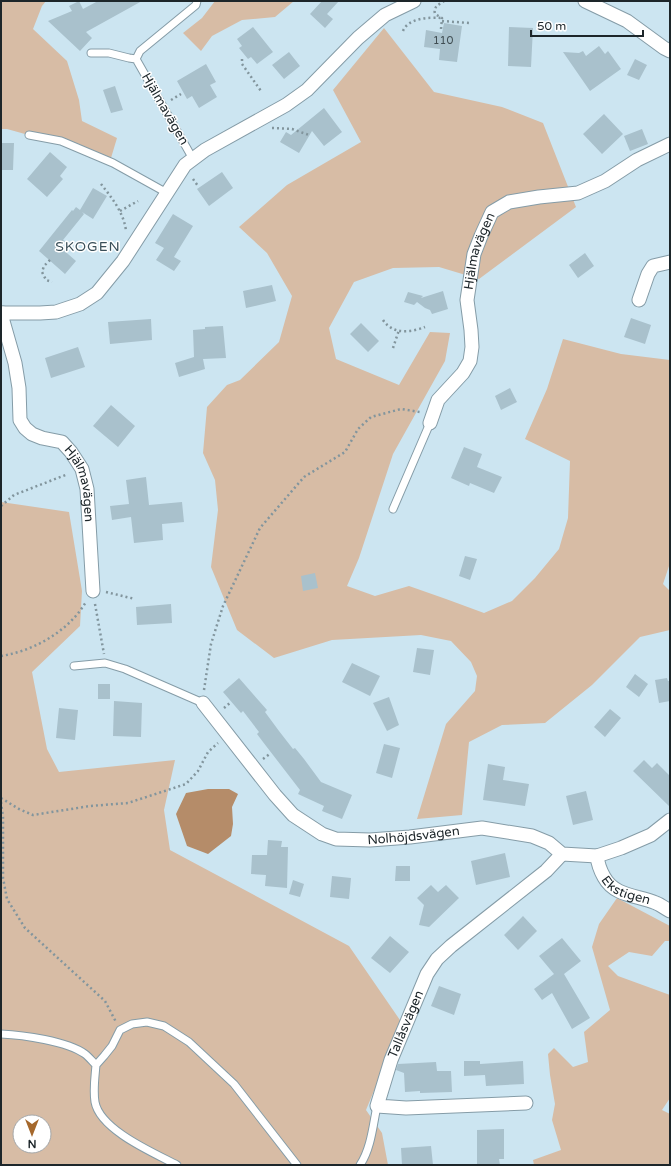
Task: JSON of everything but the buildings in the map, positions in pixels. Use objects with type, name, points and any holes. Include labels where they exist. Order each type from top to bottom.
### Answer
[{"type":"street","name":"Hjälmavägen","points":[[93,591],[86,489],[82,469],[72,452],[62,442],[42,438],[32,434],[24,428],[20,420],[19,388],[15,363],[2,313],[56,312],[80,304],[97,293],[129,252],[184,167],[205,150],[286,106],[307,90],[358,38],[385,15],[414,1]]},
{"type":"street","points":[[585,1],[627,21],[670,51]]},
{"type":"street","name":"Hjälmavägen","points":[[432,419],[438,400],[462,373],[470,361],[472,347],[467,300],[474,254],[492,212],[509,202],[578,193],[605,181],[637,160],[670,144]]},
{"type":"street","points":[[639,300],[648,274],[653,266],[670,262]]},
{"type":"street","name":"Nolhöjdsvägen","points":[[203,703],[275,795],[293,814],[322,834],[329,837],[336,839],[370,840],[410,837],[482,828],[532,836],[549,843],[562,854]]},
{"type":"street","points":[[562,854],[597,856],[622,848],[651,835],[670,820]]},
{"type":"street","name":"Tallåsvägen","points":[[377,1106],[394,1053],[427,974],[437,959],[546,871],[562,854]]},
{"type":"street","name":"Ekstigen","points":[[597,856],[598,866],[606,880],[613,888],[620,892],[656,903],[670,911]]},
{"type":"street","points":[[377,1106],[406,1108],[526,1104]]},
{"type":"lane","name":"Hjälmavägen","points":[[136,59],[140,51],[196,5],[197,1]]},
{"type":"lane","name":"Hjälmavägen","points":[[92,53],[109,53],[136,59]]},
{"type":"lane","name":"Hjälmavägen","points":[[136,59],[193,159]]},
{"type":"lane","points":[[29,135],[61,141],[113,163],[166,193]]},
{"type":"lane","points":[[393,509],[432,419]]},
{"type":"lane","points":[[74,666],[105,663],[125,669],[203,703]]},
{"type":"lane","points":[[177,1165],[129,1140],[103,1117],[95,1104],[94,1088],[96,1065],[112,1046],[120,1030],[132,1024],[147,1022],[164,1026],[189,1042],[234,1084],[297,1165]]},
{"type":"lane","points":[[1,1034],[15,1034],[67,1046],[84,1053],[96,1065]]},
{"type":"lane","points":[[360,1165],[368,1144],[377,1106]]},
{"type":"path","points":[[442,20],[435,14],[434,9],[444,1]]},
{"type":"path","points":[[403,31],[409,23],[424,18],[469,24]]},
{"type":"path","points":[[441,29],[442,20]]},
{"type":"path","points":[[242,59],[242,64],[261,90]]},
{"type":"path","points":[[271,128],[292,129],[309,135]]},
{"type":"path","points":[[101,184],[120,211],[125,223],[129,252]]},
{"type":"path","points":[[120,211],[138,201]]},
{"type":"path","points":[[50,260],[44,266],[42,272],[46,280],[52,282]]},
{"type":"path","points":[[383,320],[390,328],[395,330],[417,330],[425,327]]},
{"type":"path","points":[[393,348],[399,330]]},
{"type":"path","points":[[203,703],[211,644],[221,614],[260,528],[304,477],[345,452],[358,429],[371,417],[401,409],[432,419]]},
{"type":"path","points":[[1,506],[14,495],[82,469]]},
{"type":"path","points":[[93,591],[112,592],[135,599]]},
{"type":"path","points":[[1,656],[12,654],[34,646],[56,634],[73,619],[93,591]]},
{"type":"path","points":[[93,591],[105,663]]},
{"type":"path","points":[[1,798],[19,809],[33,814],[90,806],[128,803],[186,784],[198,771],[208,752],[227,733]]},
{"type":"path","points":[[1,802],[3,817],[4,878],[7,899],[25,928],[105,1001],[120,1030]]},
{"type":"shaded area","points":[[1,1],[46,1],[42,6],[33,29],[67,61],[79,100],[82,121],[117,138],[111,158],[7,129],[1,129]]},
{"type":"shaded area","points":[[215,1],[294,1],[275,17],[242,20],[212,36],[201,51],[183,33],[202,18]]},
{"type":"shaded area","points":[[384,28],[434,92],[502,107],[543,123],[576,207],[479,279],[439,267],[393,268],[354,282],[329,328],[336,359],[399,385],[430,332],[450,333],[445,361],[393,454],[359,558],[347,586],[375,596],[409,586],[484,613],[512,601],[535,578],[559,549],[568,518],[570,461],[525,439],[547,389],[563,339],[621,354],[670,360],[670,563],[663,584],[670,591],[670,630],[640,637],[592,685],[545,723],[502,725],[469,742],[462,815],[417,819],[446,724],[475,691],[477,676],[471,662],[451,641],[421,635],[332,640],[274,658],[237,630],[211,567],[218,510],[215,480],[203,453],[207,407],[227,385],[240,380],[279,342],[292,296],[267,253],[239,227],[287,185],[361,142],[333,90]]},
{"type":"shaded area","points":[[1,502],[69,512],[82,591],[80,626],[32,672],[47,749],[59,772],[175,760],[164,810],[170,850],[349,946],[402,1023],[366,1110],[382,1133],[388,1165],[1,1165]]},
{"type":"shaded area","points":[[208,789],[229,789],[238,794],[232,807],[233,824],[231,836],[208,854],[187,846],[176,814],[186,793]]},
{"type":"shaded area","points":[[617,898],[670,926],[670,941],[665,941],[652,956],[629,952],[608,966],[618,976],[670,995],[670,1098],[662,1110],[670,1114],[670,1165],[534,1165],[533,1160],[561,1150],[552,1120],[555,1104],[548,1054],[554,1048],[573,1067],[588,1062],[584,1032],[610,1010],[592,947],[599,924]]},
{"type":"district","name":"SKOGEN","points":[[88,246]]}]
